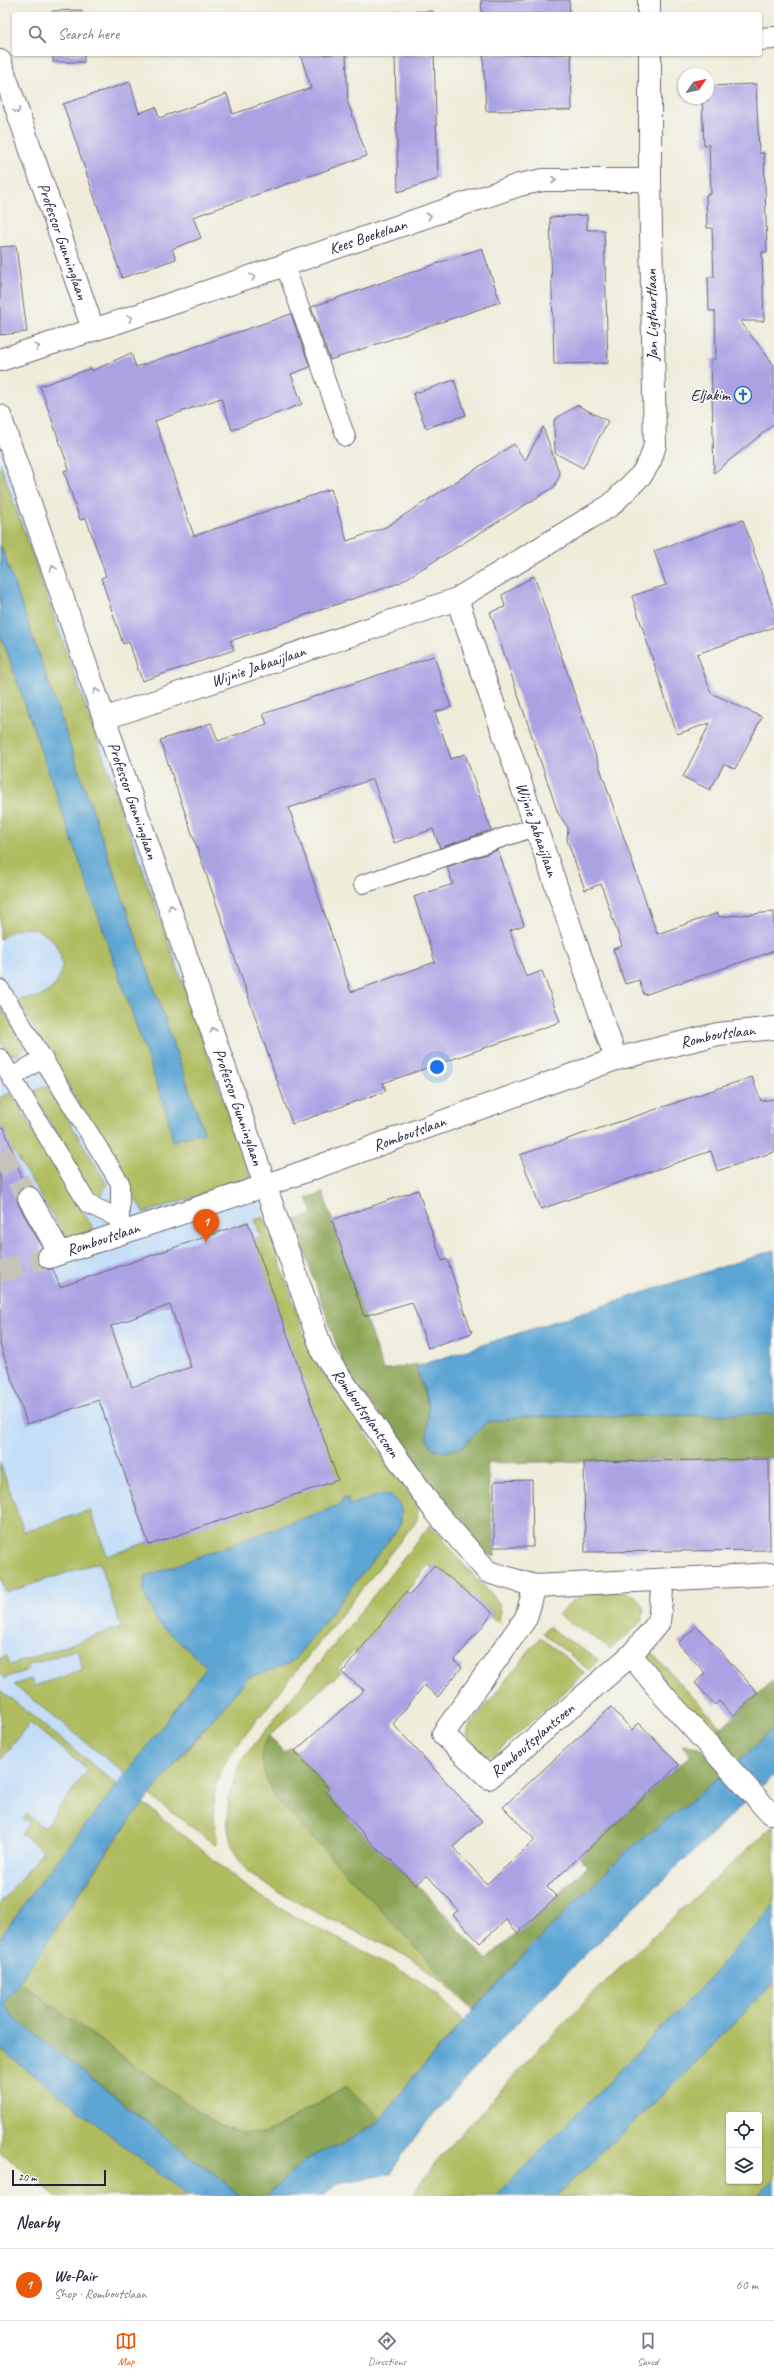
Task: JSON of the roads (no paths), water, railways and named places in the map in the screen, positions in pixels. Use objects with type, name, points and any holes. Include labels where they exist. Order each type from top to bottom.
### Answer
[{"type":"street","points":[[648,0],[649,12]]},
{"type":"street","points":[[762,38],[774,38]]},
{"type":"street","name":"Jan Ligthartlaan","points":[[563,534],[611,505],[625,492],[650,461],[655,445],[650,180],[650,56]]},
{"type":"street","name":"Professor Gunninglaan","points":[[0,61],[93,329]]},
{"type":"street","name":"Kees Boekelaan","points":[[93,329],[284,266],[519,185],[543,180],[650,180]]},
{"type":"street","points":[[0,360],[93,329]]},
{"type":"street","name":"Professor Gunninglaan","points":[[0,416],[106,718],[267,1186]]},
{"type":"street","name":"Wijnie Jabaaijlaan","points":[[106,718],[457,599],[563,534]]},
{"type":"street","name":"Wijnie Jabaaijlaan","points":[[457,599],[616,1059]]},
{"type":"street","name":"Romboutslaan","points":[[29,1198],[55,1255],[123,1226],[267,1186],[616,1059],[718,1034],[774,1028]]},
{"type":"street","name":"Romboutsplantsoen","points":[[267,1186],[323,1353],[434,1511],[488,1572],[535,1586],[774,1574]]},
{"type":"street","name":"Romboutsplantsoen","points":[[535,1586],[526,1618],[443,1734],[489,1778],[630,1656],[659,1622],[663,1580]]},
{"type":"street","points":[[630,1656],[764,1807]]},
{"type":"lane","points":[[284,266],[346,437]]},
{"type":"lane","points":[[363,884],[535,827]]},
{"type":"lane","points":[[0,989],[120,1183],[123,1226]]},
{"type":"lane","points":[[0,1058],[88,1204],[123,1226]]},
{"type":"lane","points":[[11,1078],[43,1058]]},
{"type":"water","points":[[0,543],[204,1132],[201,1136],[197,1133],[173,1141],[167,1114],[0,632]]},
{"type":"water","points":[[774,1250],[774,1414],[522,1417],[487,1422],[462,1447],[444,1452],[435,1450],[428,1440],[427,1430],[429,1412],[425,1392],[417,1370],[418,1366]]},
{"type":"water","points":[[383,1494],[394,1498],[400,1507],[402,1513],[397,1530],[294,1660],[282,1667],[248,1678],[184,1752],[114,1841],[66,1912],[48,1942],[4,2003],[13,2017],[241,2196],[188,2196],[0,2048],[0,1938],[36,1887],[126,1774],[207,1667],[157,1622],[143,1591],[146,1576],[342,1504],[343,1498],[349,1498],[348,1505]]},
{"type":"water","points":[[774,1729],[774,1775],[762,1786],[736,1763]]},
{"type":"water","points":[[724,1774],[748,1800],[528,2011],[427,2122],[401,2156],[390,2174],[337,2183],[325,2196],[267,2196],[305,2160],[341,2144],[381,2120],[407,2084],[529,1949],[626,1852]]},
{"type":"water","points":[[774,1904],[774,1983],[667,2091],[556,2196],[496,2196],[695,1994]]},
{"type":"water","points":[[774,2180],[774,2196],[756,2196]]},
{"type":"tunnel","points":[[0,1152],[29,1198]]},
{"type":"tunnel","points":[[0,1272],[49,1257]]},
{"type":"place","name":"Eljakim","points":[[743,395]]},
{"type":"place","name":"We-Pair","points":[[206,1242]]}]
